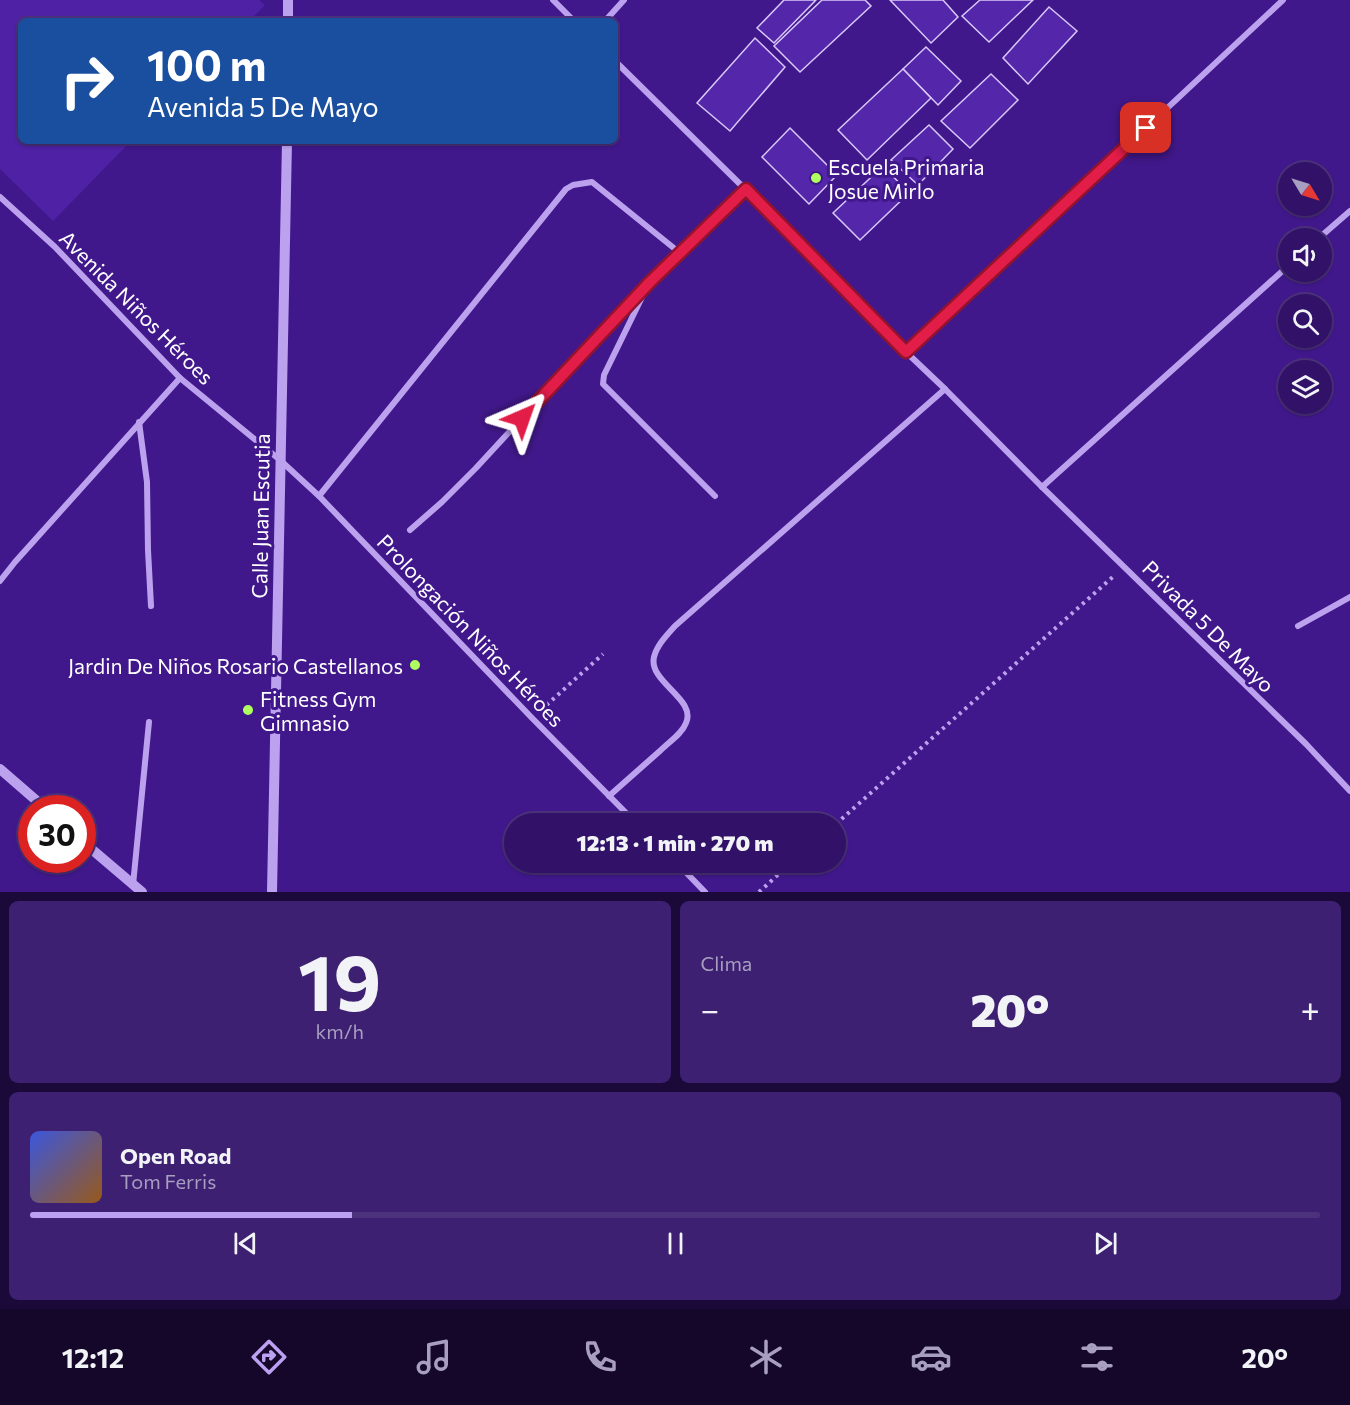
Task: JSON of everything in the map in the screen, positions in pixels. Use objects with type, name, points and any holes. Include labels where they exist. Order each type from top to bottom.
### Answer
[{"type":"street","points":[[288,0],[288,18]]},
{"type":"street","points":[[553,0],[571,18]]},
{"type":"street","points":[[608,18],[624,0]]},
{"type":"street","points":[[906,352],[1283,0]]},
{"type":"street","name":"Privada 5 De Mayo","points":[[618,64],[746,189],[1042,487],[1306,744],[1350,791]]},
{"type":"street","name":"Calle Juan Escutia","points":[[272,892],[287,144]]},
{"type":"street","points":[[319,496],[566,189],[573,185],[592,182],[680,253]]},
{"type":"street","points":[[410,530],[476,468],[650,282],[746,189]]},
{"type":"street","name":"Avenida Niños Héroes","points":[[0,196],[55,247],[180,378],[280,460]]},
{"type":"street","points":[[1330,228],[1350,211]]},
{"type":"street","points":[[1042,487],[1278,275]]},
{"type":"street","points":[[650,282],[604,375],[603,384],[715,496]]},
{"type":"street","points":[[0,580],[180,378]]},
{"type":"street","points":[[609,796],[686,726],[688,718],[686,707],[654,666],[654,657],[659,646],[675,626],[945,389]]},
{"type":"street","points":[[139,422],[147,482],[151,606]]},
{"type":"street","name":"Prolongación Niños Héroes","points":[[280,460],[319,496],[626,813]]},
{"type":"street","points":[[1298,626],[1350,597]]},
{"type":"street","points":[[138,889],[148,722]]},
{"type":"street","points":[[0,769],[30,795]]},
{"type":"street","points":[[96,853],[138,889]]},
{"type":"street","points":[[687,873],[705,892]]},
{"type":"path","points":[[846,815],[1124,566]]},
{"type":"path","points":[[532,718],[603,654]]},
{"type":"path","points":[[759,892],[780,873]]},
{"type":"shaded area","points":[[0,0],[259,0],[265,5],[252,18],[18,18],[18,144],[128,144],[53,221],[0,169]]},
{"type":"building","points":[[784,0],[816,0],[774,43],[757,28]]},
{"type":"building","points":[[822,0],[865,0],[871,6],[800,72],[774,46]]},
{"type":"building","points":[[890,0],[943,0],[958,17],[931,43]]},
{"type":"building","points":[[980,0],[1033,0],[989,42],[962,16]]},
{"type":"building","points":[[1049,7],[1077,31],[1028,84],[1003,58]]},
{"type":"building","points":[[755,38],[785,67],[730,131],[697,103]]},
{"type":"building","points":[[926,47],[961,81],[938,105],[903,69]]},
{"type":"building","points":[[903,69],[931,98],[867,160],[838,130]]},
{"type":"building","points":[[991,74],[1018,100],[970,148],[941,121]]},
{"type":"building","points":[[929,125],[953,149],[918,185],[891,160]]},
{"type":"building","points":[[790,128],[837,175],[809,204],[762,157]]},
{"type":"building","points":[[883,166],[909,193],[860,240],[833,213]]},
{"type":"place","name":"Escuela Primaria Josue Mirlo","points":[[816,178]]},
{"type":"place","name":"Jardin De Niños Rosario Castellanos","points":[[415,665]]},
{"type":"place","name":"Fitness Gym Gimnasio","points":[[248,710]]},
{"type":"route","points":[[522,418],[650,282],[746,189],[906,352],[1146,128]]}]
